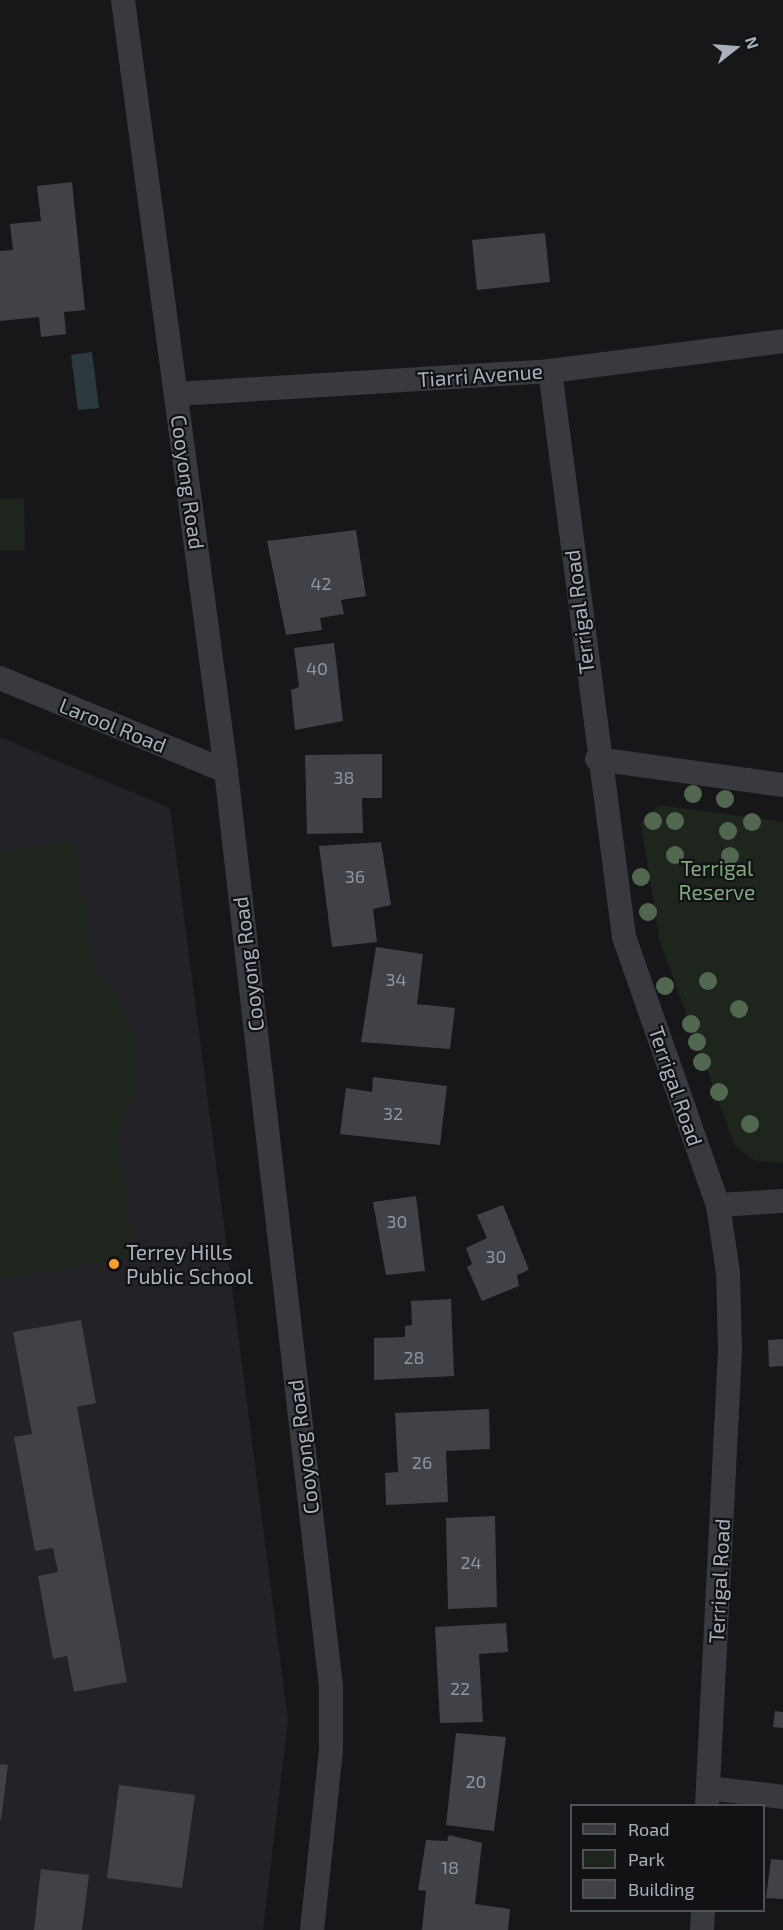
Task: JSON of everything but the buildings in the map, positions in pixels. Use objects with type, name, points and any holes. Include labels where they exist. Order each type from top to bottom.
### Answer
[{"type":"street","name":"Cooyong Road","points":[[123,0],[226,771],[331,1687],[331,1750],[312,1930]]},
{"type":"street","name":"Tiarri Avenue","points":[[176,394],[550,371],[783,341]]},
{"type":"street","name":"Terrigal Road","points":[[550,371],[597,759],[624,937],[718,1205],[728,1273],[730,1351],[708,1797]]},
{"type":"street","name":"Larool Road","points":[[0,678],[226,771]]},
{"type":"street","points":[[597,759],[783,785]]},
{"type":"street","points":[[718,1205],[783,1201]]},
{"type":"street","points":[[708,1797],[783,1797]]},
{"type":"street","points":[[702,1930],[703,1912]]},
{"type":"shaded area","points":[[92,352],[99,408],[78,410],[71,355]]},
{"type":"shaded area","name":"Terrey Hills Public School","points":[[0,737],[170,808],[288,1720],[263,1930],[0,1930]]},
{"type":"green space","points":[[24,498],[25,550],[0,551],[0,499]]},
{"type":"green space","name":"Terrigal Reserve","points":[[659,805],[783,822],[783,1163],[756,1161],[735,1146],[659,939],[641,823]]},
{"type":"green space","points":[[74,841],[93,968],[115,992],[135,1039],[135,1091],[117,1134],[135,1258],[0,1278],[0,852]]},
{"type":"place","name":"Terrey Hills Public School","points":[[114,1264]]}]
